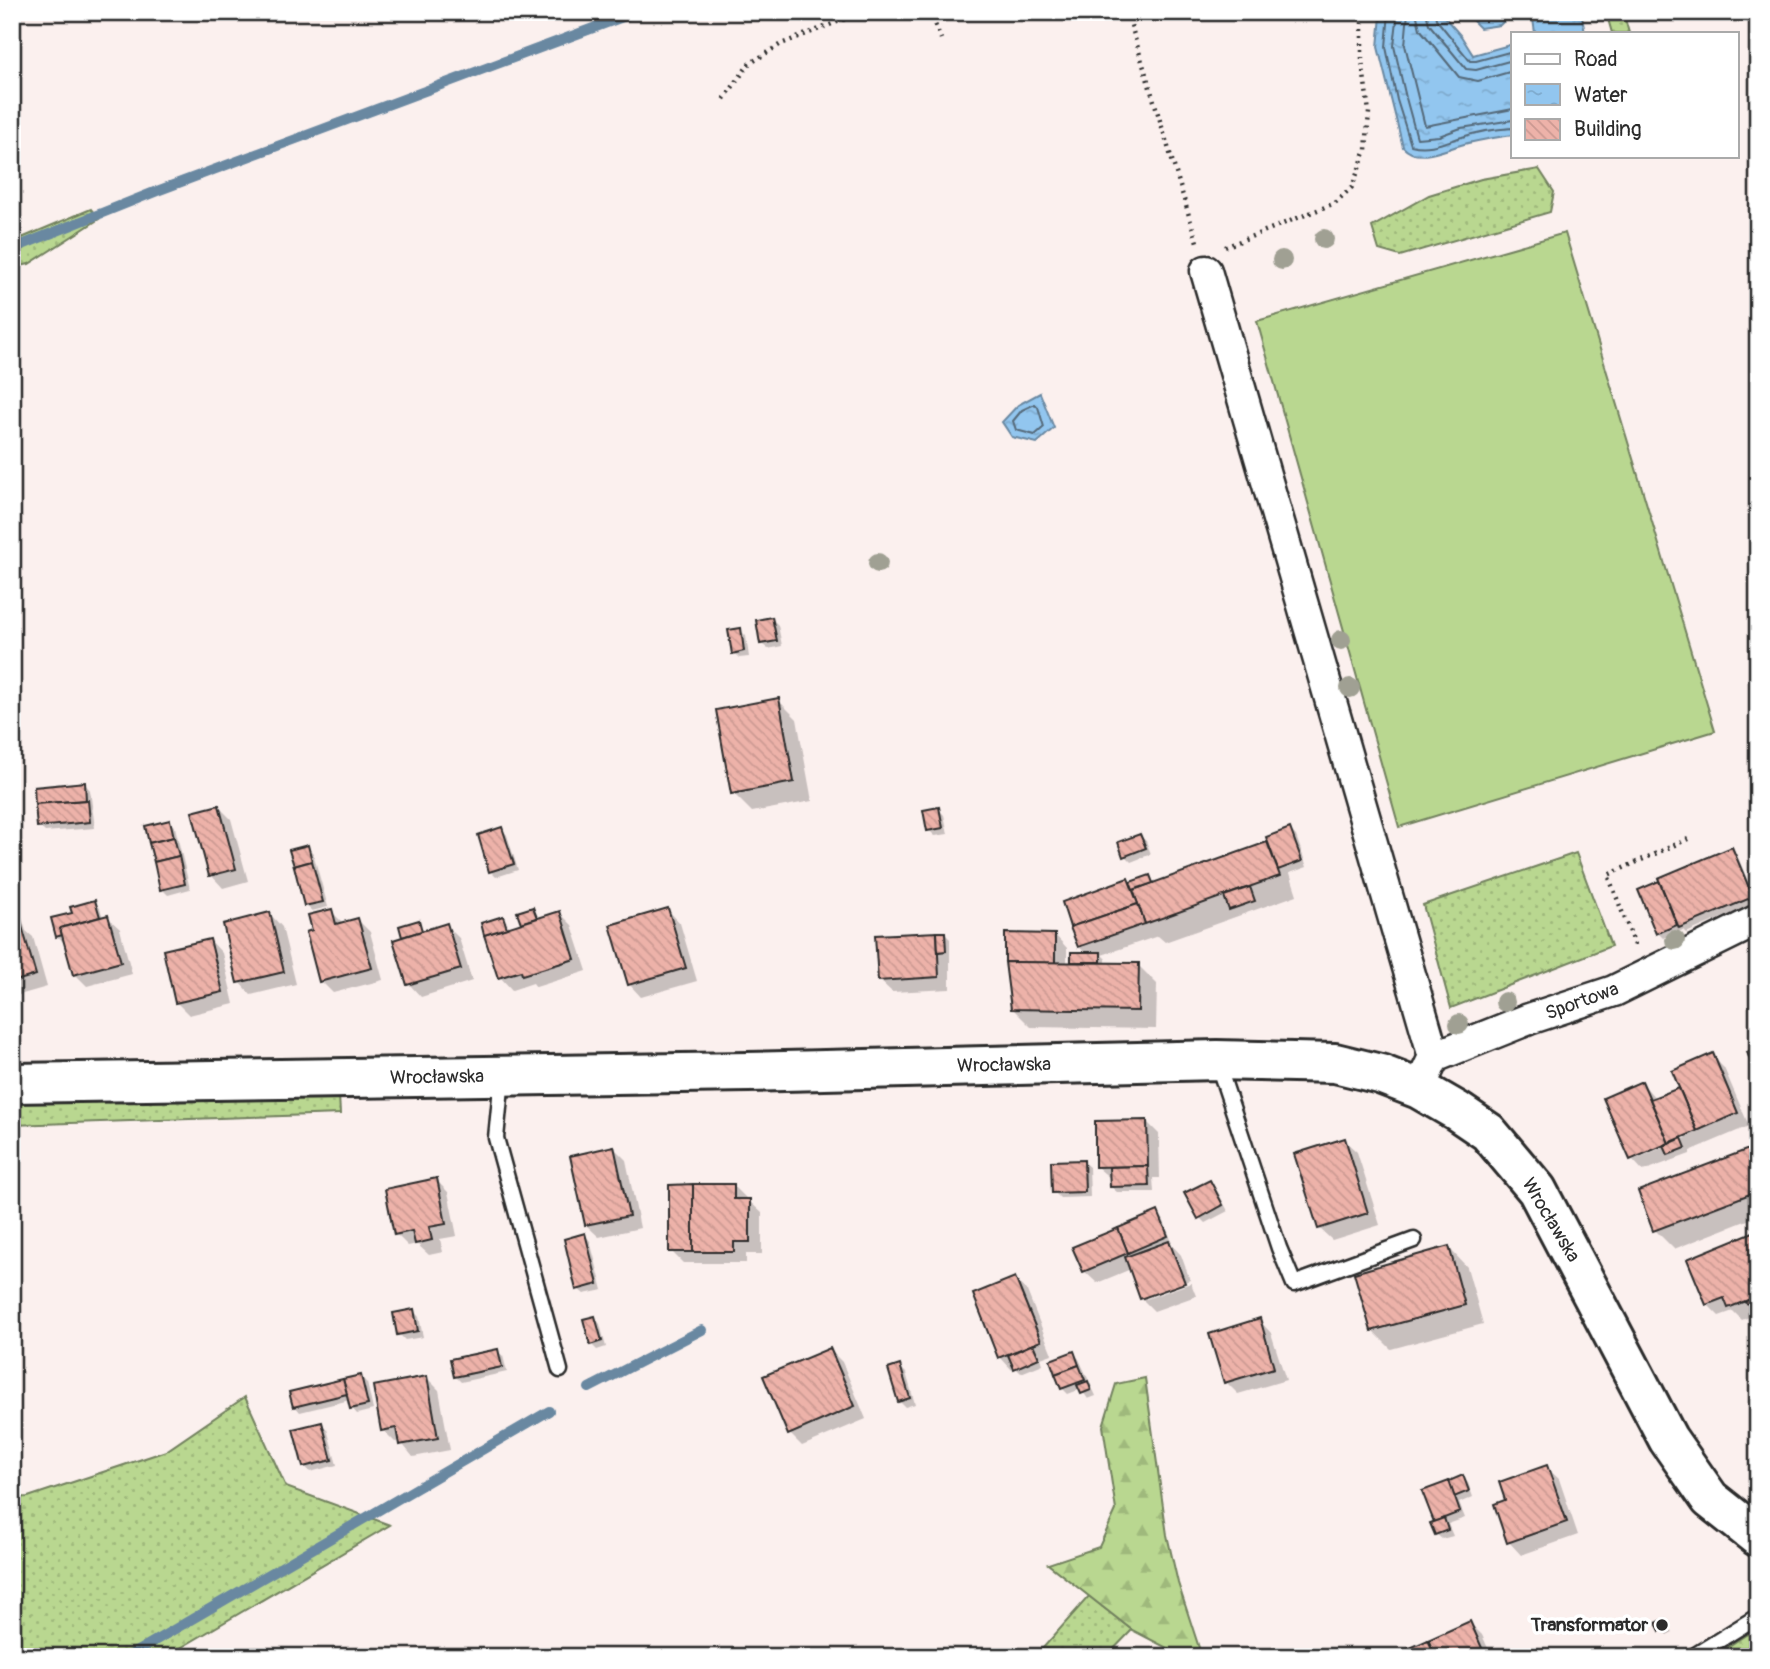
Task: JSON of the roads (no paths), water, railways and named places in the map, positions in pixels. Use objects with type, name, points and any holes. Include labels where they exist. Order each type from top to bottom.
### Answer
[{"type":"main road","name":"Wrocławska","points":[[12,1083],[502,1076],[1217,1060],[1335,1063],[1380,1074],[1427,1073],[1488,1132],[1538,1190],[1668,1439],[1710,1499],[1758,1537]]},
{"type":"street","points":[[1204,264],[1427,1073]]},
{"type":"street","name":"Sportowa","points":[[1427,1073],[1530,1019],[1614,990],[1758,920]]},
{"type":"lane","points":[[1217,1060],[1279,1248],[1294,1284],[1415,1240]]},
{"type":"lane","points":[[502,1076],[496,1138],[560,1370]]},
{"type":"lane","points":[[1692,1657],[1758,1616]]},
{"type":"water","points":[[1387,12],[1440,12],[1473,55],[1511,45],[1511,135],[1468,143],[1426,155],[1417,155],[1403,147],[1378,47],[1381,16]]},
{"type":"water","points":[[1467,12],[1513,12],[1500,25],[1480,28]]},
{"type":"water","points":[[1532,12],[1581,12],[1585,32],[1535,32]]},
{"type":"water","points":[[1040,393],[1054,428],[1037,443],[1012,437],[1002,422],[1018,405]]},
{"type":"waterway","points":[[12,249],[157,191],[636,12]]},
{"type":"waterway","points":[[589,1388],[702,1330]]},
{"type":"waterway","points":[[127,1657],[549,1411]]},
{"type":"place","name":"Transformator","points":[[1662,1625]]}]
